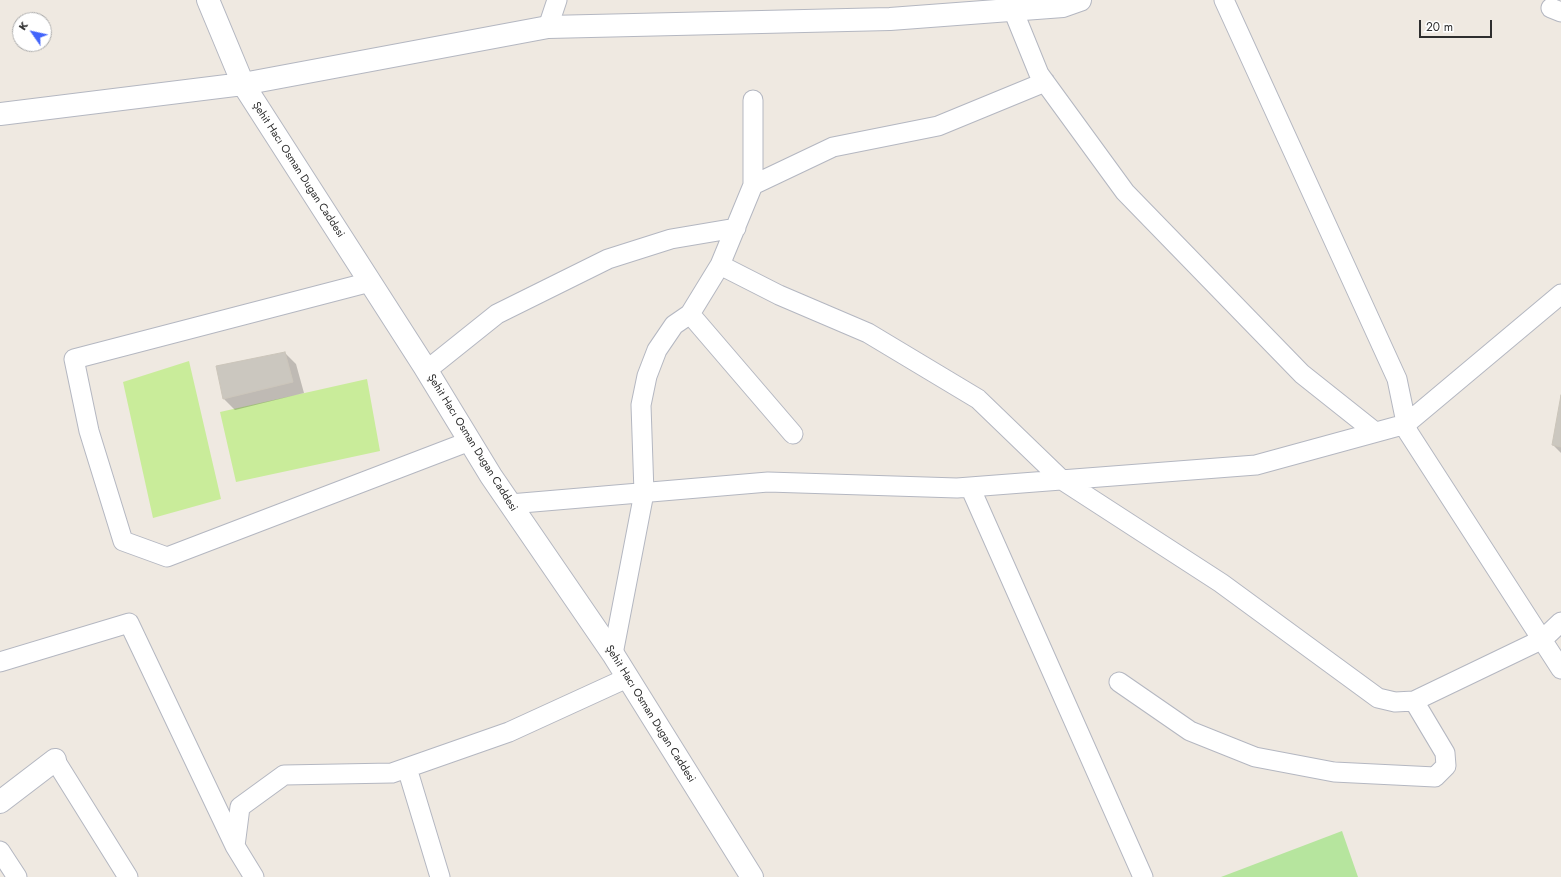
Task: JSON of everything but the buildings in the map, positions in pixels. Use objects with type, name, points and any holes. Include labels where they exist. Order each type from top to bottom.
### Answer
[{"type":"street","name":"Şehit Hacı Osman Dugan Caddesi","points":[[208,0],[243,84],[427,370],[510,504],[613,654],[752,877]]},
{"type":"street","points":[[548,27],[557,0]]},
{"type":"street","points":[[0,114],[243,84],[548,27],[890,19],[1063,6],[1080,0]]},
{"type":"street","points":[[1224,0],[1397,379],[1408,432],[1543,639],[1561,670]]},
{"type":"street","points":[[1013,10],[1039,74],[1125,192],[1302,374],[1375,432]]},
{"type":"street","points":[[753,185],[833,147],[938,126],[1045,82]]},
{"type":"street","points":[[613,654],[644,493],[641,404],[647,376],[657,350],[674,325],[690,314],[720,266],[753,185],[753,100]]},
{"type":"street","points":[[427,370],[497,314],[608,259],[672,238],[736,228]]},
{"type":"street","points":[[720,266],[779,296],[868,333],[978,399],[1062,480],[1221,583],[1378,698],[1395,702],[1414,701],[1543,639],[1561,622]]},
{"type":"street","points":[[370,282],[74,359],[89,431],[124,541],[167,557],[470,441]]},
{"type":"street","points":[[510,504],[768,482],[970,487],[1256,465],[1406,424],[1561,294]]},
{"type":"street","points":[[690,314],[793,434]]},
{"type":"street","points":[[970,487],[1143,877]]},
{"type":"street","points":[[0,662],[129,623],[236,846],[254,877]]},
{"type":"street","points":[[236,846],[240,806],[284,775],[392,773],[509,732],[627,678]]},
{"type":"street","points":[[1119,682],[1190,731],[1255,757],[1334,772],[1435,777],[1446,766],[1445,753],[1414,701]]},
{"type":"street","points":[[0,802],[55,760],[128,877]]},
{"type":"street","points":[[407,768],[440,877]]},
{"type":"street","points":[[0,851],[17,877]]},
{"type":"green space","points":[[189,361],[221,499],[153,518],[123,382]]},
{"type":"green space","points":[[367,379],[380,451],[236,482],[220,412]]},
{"type":"green space","points":[[1342,831],[1358,877],[1221,877]]}]
